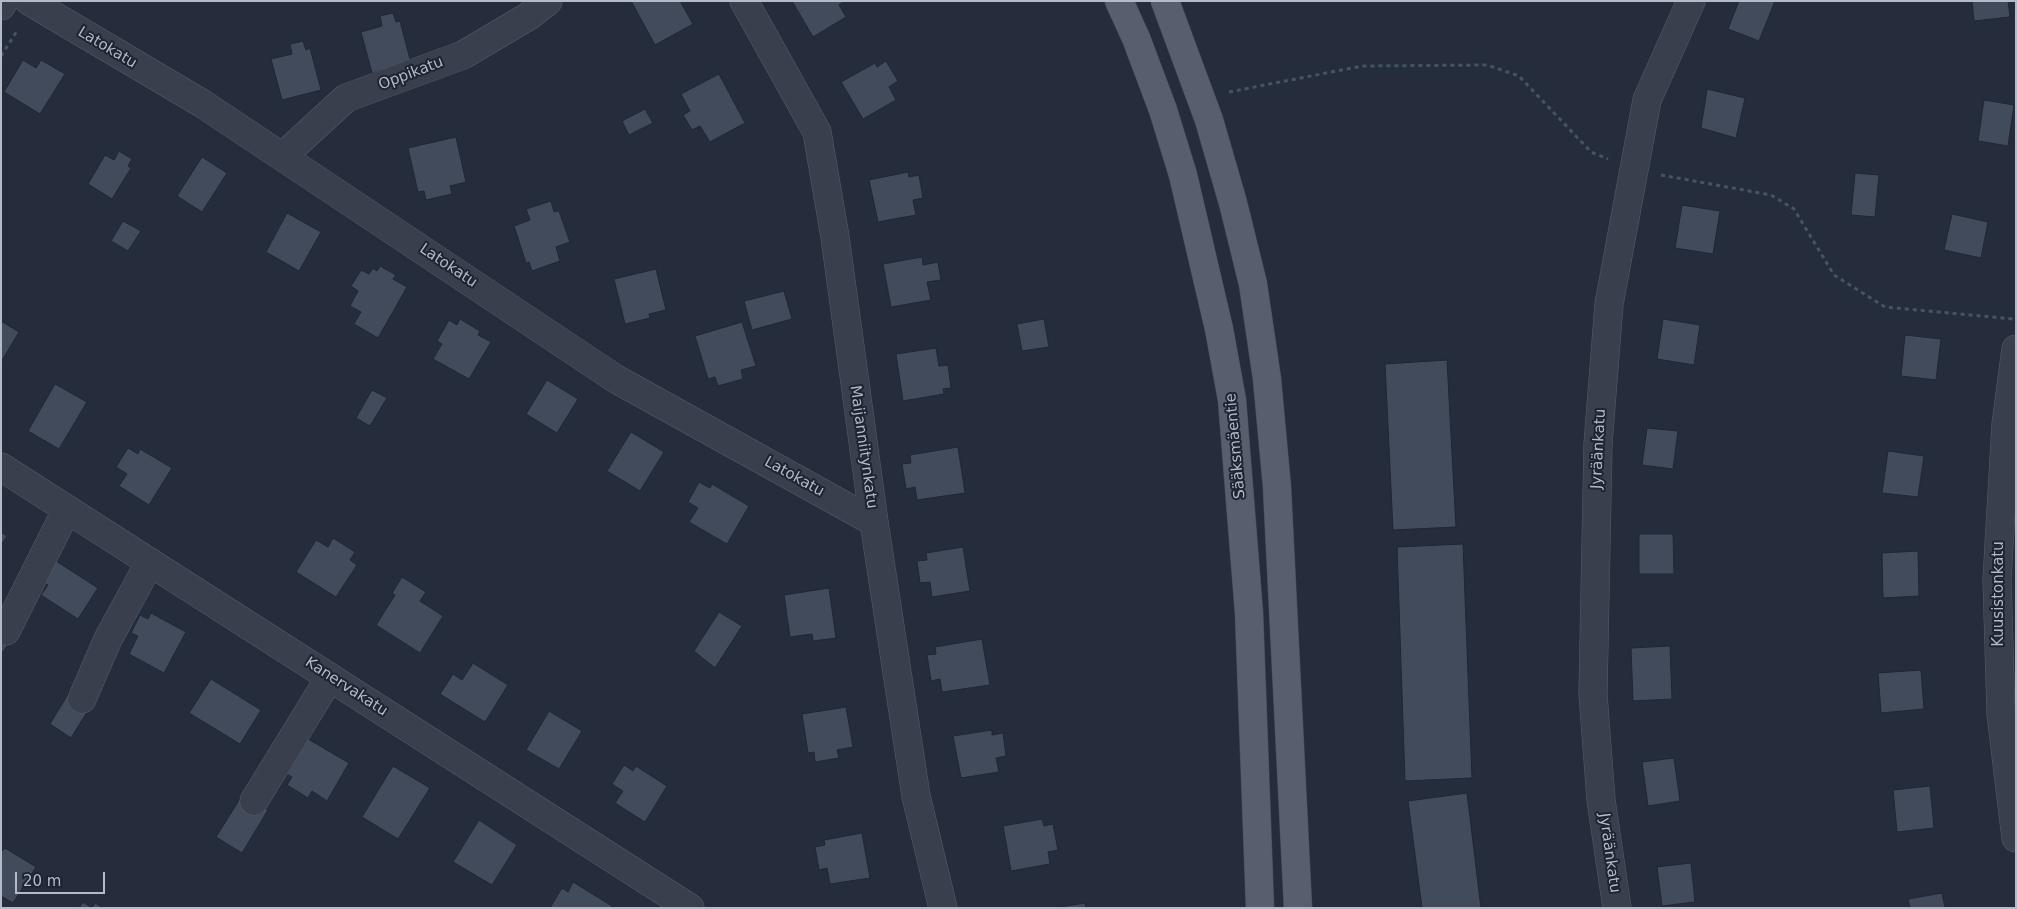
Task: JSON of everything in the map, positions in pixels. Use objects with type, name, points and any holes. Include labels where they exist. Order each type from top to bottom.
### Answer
[{"type":"main road","name":"Sääksmäentie","points":[[1119,1],[1136,38],[1163,110],[1183,174],[1217,320],[1232,400],[1249,613],[1260,908]]},
{"type":"main road","points":[[1165,1],[1210,120],[1234,203],[1253,284],[1264,360],[1277,487],[1298,908]]},
{"type":"street","points":[[1,6],[4,1]]},
{"type":"street","name":"Latokatu","points":[[29,1],[203,104],[284,156],[616,378],[874,522]]},
{"type":"street","name":"Oppikatu","points":[[284,156],[346,98],[463,55],[529,16],[548,1]]},
{"type":"street","name":"Maijanniitynkatu","points":[[744,1],[817,132],[835,238],[874,522],[916,796],[943,908]]},
{"type":"street","name":"Jyräänkatu","points":[[1617,908],[1601,800],[1593,694],[1598,444],[1610,304],[1647,100],[1691,1]]},
{"type":"street","name":"Kuusistonkatu","points":[[2016,349],[2008,510],[1997,579],[2007,614],[2000,714],[2016,838]]},
{"type":"street","name":"Kanervakatu","points":[[1,467],[690,908]]},
{"type":"street","points":[[6,631],[67,509]]},
{"type":"street","points":[[82,698],[108,639],[150,562]]},
{"type":"street","points":[[254,801],[330,677]]},
{"type":"path","points":[[1227,92],[1362,66],[1487,65],[1519,76],[1591,152],[1633,170],[1771,195],[1794,209],[1834,275],[1885,307],[2016,319]]},
{"type":"building","points":[[631,1],[680,1],[693,24],[655,45]]},
{"type":"building","points":[[792,1],[844,1],[839,5],[846,17],[813,37]]},
{"type":"building","points":[[1739,1],[1775,1],[1759,41],[1728,29]]},
{"type":"building","points":[[1972,1],[2008,1],[2010,17],[1974,21]]},
{"type":"building","points":[[393,13],[396,22],[400,21],[411,63],[372,73],[361,32],[382,26],[380,16]]},
{"type":"building","points":[[303,41],[306,50],[310,48],[321,90],[282,100],[271,59],[292,54],[290,44]]},
{"type":"building","points":[[23,60],[36,68],[41,60],[65,74],[40,114],[4,92]]},
{"type":"building","points":[[886,61],[898,81],[889,87],[896,100],[863,119],[841,82],[875,63],[877,67]]},
{"type":"building","points":[[719,74],[745,123],[710,142],[700,126],[692,130],[683,115],[690,111],[681,94]]},
{"type":"building","points":[[1707,89],[1745,98],[1736,138],[1701,128]]},
{"type":"building","points":[[1984,100],[2014,105],[2008,146],[1978,141]]},
{"type":"building","points":[[645,109],[653,123],[629,135],[622,121]]},
{"type":"building","points":[[456,137],[466,182],[450,186],[452,194],[426,200],[424,191],[418,192],[408,148]]},
{"type":"building","points":[[119,151],[132,159],[128,166],[131,168],[112,199],[88,184],[105,155],[114,160]]},
{"type":"building","points":[[202,157],[227,173],[202,212],[177,196]]},
{"type":"building","points":[[908,172],[909,177],[919,175],[923,198],[913,200],[916,215],[878,222],[869,180]]},
{"type":"building","points":[[1855,173],[1879,175],[1875,217],[1851,215]]},
{"type":"building","points":[[551,201],[554,212],[559,211],[570,242],[556,247],[560,261],[532,271],[529,262],[526,263],[514,226],[530,220],[526,209]]},
{"type":"building","points":[[1682,205],[1720,211],[1713,254],[1675,248]]},
{"type":"building","points":[[287,213],[321,232],[299,271],[266,252]]},
{"type":"building","points":[[1952,214],[1988,222],[1981,258],[1944,250]]},
{"type":"building","points":[[123,221],[141,231],[128,251],[111,241]]},
{"type":"building","points":[[922,257],[923,265],[938,262],[941,280],[927,282],[931,300],[891,307],[883,264]]},
{"type":"building","points":[[380,266],[396,275],[393,279],[407,287],[378,338],[354,324],[361,312],[350,306],[358,291],[351,286],[361,270],[369,274],[373,268],[377,271]]},
{"type":"building","points":[[656,269],[666,310],[649,314],[650,318],[625,324],[614,279]]},
{"type":"building","points":[[784,291],[792,319],[752,330],[744,301]]},
{"type":"building","points":[[460,319],[480,331],[478,335],[491,342],[469,379],[433,359],[442,344],[437,341],[449,320],[457,325]]},
{"type":"building","points":[[1044,319],[1049,347],[1022,351],[1017,324]]},
{"type":"building","points":[[1663,319],[1700,325],[1694,365],[1657,359]]},
{"type":"building","points":[[1,321],[19,332],[1,362]]},
{"type":"building","points":[[742,322],[756,366],[741,370],[743,379],[718,386],[715,377],[708,379],[695,336]]},
{"type":"building","points":[[1905,335],[1941,339],[1936,380],[1901,376]]},
{"type":"building","points":[[936,348],[939,366],[948,365],[951,388],[943,389],[944,394],[903,401],[896,354]]},
{"type":"building","points":[[1447,360],[1456,527],[1393,530],[1385,364]]},
{"type":"building","points":[[547,380],[578,399],[557,433],[526,414]]},
{"type":"building","points":[[55,384],[87,402],[59,449],[28,431]]},
{"type":"building","points":[[372,390],[387,398],[370,426],[356,418]]},
{"type":"building","points":[[1647,428],[1678,431],[1673,469],[1642,465]]},
{"type":"building","points":[[631,432],[664,452],[640,491],[607,471]]},
{"type":"building","points":[[958,447],[965,493],[917,500],[915,487],[906,489],[902,464],[911,463],[910,455]]},
{"type":"building","points":[[128,448],[138,454],[140,449],[172,468],[149,505],[119,486],[127,474],[116,467]]},
{"type":"building","points":[[1888,451],[1924,456],[1918,497],[1882,493]]},
{"type":"building","points":[[699,482],[710,488],[712,484],[749,506],[727,544],[689,522],[698,508],[688,502]]},
{"type":"building","points":[[1,532],[7,536],[1,545]]},
{"type":"building","points":[[1639,534],[1673,534],[1674,574],[1639,574]]},
{"type":"building","points":[[333,538],[355,552],[350,560],[357,565],[336,597],[296,572],[316,540],[328,547]]},
{"type":"building","points":[[1463,544],[1472,778],[1405,781],[1397,547]]},
{"type":"building","points":[[963,547],[970,591],[932,597],[930,582],[920,583],[917,561],[927,560],[926,553]]},
{"type":"building","points":[[1918,551],[1919,596],[1883,598],[1882,553]]},
{"type":"building","points":[[56,561],[98,588],[78,619],[41,595],[48,585],[42,582]]},
{"type":"building","points":[[402,577],[426,592],[420,601],[443,616],[420,653],[376,625],[395,595],[392,593]]},
{"type":"building","points":[[829,588],[836,638],[813,641],[812,634],[790,637],[784,595]]},
{"type":"building","points":[[719,612],[742,626],[715,668],[694,651]]},
{"type":"building","points":[[151,613],[186,632],[164,673],[129,654],[138,636],[131,633],[140,615],[148,619]]},
{"type":"building","points":[[1,628],[13,636],[1,655]]},
{"type":"building","points":[[982,639],[990,685],[942,692],[940,679],[931,681],[927,655],[936,654],[935,647]]},
{"type":"building","points":[[1670,646],[1672,699],[1633,701],[1631,648]]},
{"type":"building","points":[[473,663],[508,685],[485,722],[440,694],[453,674],[462,680]]},
{"type":"building","points":[[1921,670],[1924,709],[1881,713],[1878,673]]},
{"type":"building","points":[[211,679],[261,710],[240,744],[189,713]]},
{"type":"building","points":[[70,691],[92,704],[71,738],[50,724]]},
{"type":"building","points":[[846,707],[853,747],[837,750],[839,758],[815,762],[814,752],[808,753],[802,714]]},
{"type":"building","points":[[549,711],[582,731],[559,769],[526,750]]},
{"type":"building","points":[[992,730],[992,735],[1003,733],[1006,756],[996,758],[999,772],[961,778],[953,736]]},
{"type":"building","points":[[308,739],[349,763],[327,801],[312,791],[308,798],[287,785],[292,777],[287,774]]},
{"type":"building","points":[[1674,758],[1680,801],[1648,806],[1642,762]]},
{"type":"building","points":[[624,765],[633,771],[636,766],[667,786],[645,822],[615,803],[623,791],[612,784]]},
{"type":"building","points":[[393,766],[430,788],[398,839],[362,817]]},
{"type":"building","points":[[1930,786],[1934,828],[1897,832],[1893,790]]},
{"type":"building","points":[[1467,793],[1481,908],[1422,908],[1408,801]]},
{"type":"building","points":[[243,794],[268,810],[242,853],[216,837]]},
{"type":"building","points":[[1042,819],[1044,826],[1053,824],[1058,850],[1048,852],[1050,864],[1011,871],[1003,826]]},
{"type":"building","points":[[479,820],[517,845],[492,885],[453,862]]},
{"type":"building","points":[[862,833],[870,878],[830,884],[827,868],[819,870],[815,847],[825,845],[824,840]]},
{"type":"building","points":[[5,848],[36,867],[13,903],[1,896],[1,852]]},
{"type":"building","points":[[1691,863],[1695,902],[1662,906],[1657,867]]},
{"type":"building","points":[[573,882],[612,906],[611,908],[550,908],[562,888],[568,892]]},
{"type":"building","points":[[1942,893],[1945,908],[1910,908],[1908,899]]},
{"type":"building","points":[[83,902],[92,908],[79,908]]},
{"type":"building","points":[[95,903],[103,908],[92,908]]},
{"type":"building","points":[[1085,903],[1086,908],[1054,908]]}]
